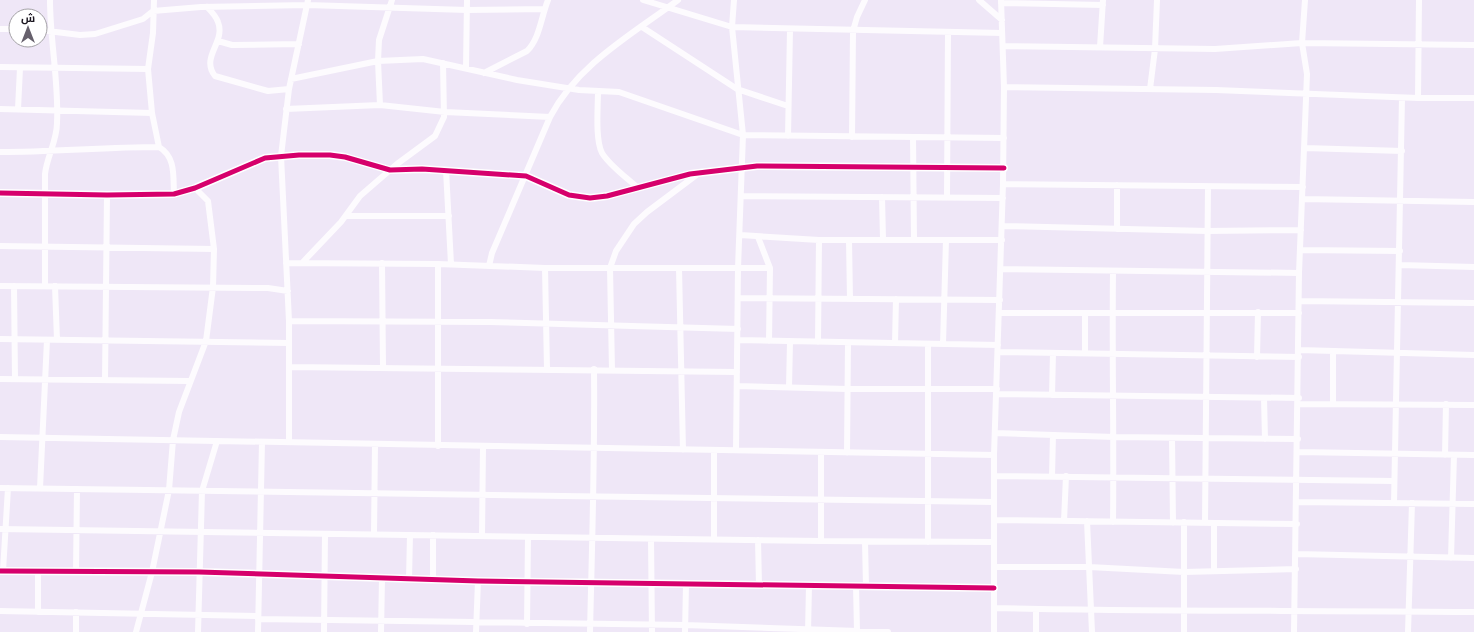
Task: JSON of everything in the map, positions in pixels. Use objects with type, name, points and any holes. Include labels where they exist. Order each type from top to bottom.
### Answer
[{"type":"street","points":[[45,286],[46,246],[44,194],[46,163],[57,133],[58,111],[50,30],[50,0]]},
{"type":"street","points":[[154,0],[153,33],[148,69],[152,113],[159,147]]},
{"type":"street","points":[[466,68],[467,0]]},
{"type":"street","points":[[484,73],[527,51],[531,47],[535,41],[548,0]]},
{"type":"street","points":[[644,0],[732,27],[790,30],[1002,33]]},
{"type":"street","points":[[489,266],[492,253],[550,117],[568,88],[602,56],[678,0]]},
{"type":"street","points":[[734,0],[732,27],[742,135],[738,268],[736,450]]},
{"type":"street","points":[[852,137],[853,30],[864,0]]},
{"type":"street","points":[[979,0],[1002,20]]},
{"type":"street","points":[[1150,89],[1155,49],[1157,0]]},
{"type":"street","points":[[1294,632],[1300,357],[1299,301],[1307,74],[1302,43],[1305,0]]},
{"type":"street","points":[[1418,98],[1419,0]]},
{"type":"street","points":[[994,632],[994,455],[1004,184],[1004,87],[1001,2],[1103,3],[1100,46]]},
{"type":"street","points":[[50,30],[80,35],[94,34],[143,19],[153,11],[207,7],[307,3],[391,3],[467,10],[544,9]]},
{"type":"street","points":[[290,442],[289,321],[281,156],[289,89],[307,3]]},
{"type":"street","points":[[380,105],[378,61],[379,40],[391,3]]},
{"type":"street","points":[[207,7],[218,23],[220,30],[218,41],[211,54],[210,61],[212,72],[215,76],[268,91],[289,89]]},
{"type":"street","points":[[642,27],[737,89],[788,106]]},
{"type":"street","points":[[788,136],[790,30]]},
{"type":"street","points":[[947,197],[948,32]]},
{"type":"street","points":[[218,41],[232,45],[299,44]]},
{"type":"street","points":[[1003,46],[1100,46],[1155,49],[1215,49],[1302,43],[1418,43],[1474,45]]},
{"type":"street","points":[[291,79],[378,61],[412,59],[443,63],[484,73],[568,88],[629,94],[742,135],[1004,138]]},
{"type":"street","points":[[302,264],[346,216],[360,196],[390,170],[435,136],[442,123],[445,112],[443,63]]},
{"type":"street","points":[[0,67],[148,69]]},
{"type":"street","points":[[18,109],[20,68]]},
{"type":"street","points":[[1004,87],[1306,93],[1402,98],[1474,98]]},
{"type":"street","points":[[598,91],[599,135],[602,151],[608,161],[638,188]]},
{"type":"street","points":[[1394,503],[1395,403],[1398,354],[1400,265],[1402,98]]},
{"type":"street","points":[[286,109],[380,105],[445,112],[550,117]]},
{"type":"street","points":[[0,109],[152,113]]},
{"type":"street","points":[[913,137],[914,240]]},
{"type":"street","points":[[0,152],[50,152],[103,147],[159,147],[169,155],[172,163],[174,194]]},
{"type":"street","points":[[1304,148],[1402,151]]},
{"type":"street","points":[[0,193],[107,195],[174,194],[195,188],[258,160],[281,156],[330,155],[390,170],[446,170],[526,176],[570,195],[598,198],[700,172],[742,167],[914,166],[1004,168]]},
{"type":"street","points":[[446,170],[451,264]]},
{"type":"street","points":[[612,370],[610,268],[616,252],[634,224],[646,212],[700,172]]},
{"type":"street","points":[[1004,184],[1303,187]]},
{"type":"street","points":[[1117,185],[1117,229]]},
{"type":"street","points":[[1205,523],[1208,187]]},
{"type":"street","points":[[136,632],[162,531],[169,490],[173,440],[179,412],[189,381],[206,341],[213,287],[214,249],[208,201],[195,188]]},
{"type":"street","points":[[105,380],[107,195]]},
{"type":"street","points":[[741,196],[1003,198]]},
{"type":"street","points":[[882,197],[883,239]]},
{"type":"street","points":[[1303,199],[1474,202]]},
{"type":"street","points":[[346,216],[449,216]]},
{"type":"street","points":[[1003,226],[1207,231],[1301,230]]},
{"type":"street","points":[[740,235],[819,240],[1002,240]]},
{"type":"street","points":[[758,237],[770,268],[769,341]]},
{"type":"street","points":[[818,342],[819,240]]},
{"type":"street","points":[[850,240],[850,299]]},
{"type":"street","points":[[943,344],[943,300],[946,240]]},
{"type":"street","points":[[0,246],[107,246],[214,249]]},
{"type":"street","points":[[1301,250],[1400,251]]},
{"type":"street","points":[[382,263],[383,368]]},
{"type":"street","points":[[286,264],[451,264],[545,268],[770,268]]},
{"type":"street","points":[[438,264],[438,446]]},
{"type":"street","points":[[1400,265],[1474,267]]},
{"type":"street","points":[[545,268],[547,370]]},
{"type":"street","points":[[679,268],[683,450]]},
{"type":"street","points":[[1001,269],[1300,273]]},
{"type":"street","points":[[1113,271],[1113,522]]},
{"type":"street","points":[[0,286],[189,289],[213,287],[268,288],[288,291]]},
{"type":"street","points":[[14,286],[15,379]]},
{"type":"street","points":[[55,286],[57,340]]},
{"type":"street","points":[[738,298],[1000,300]]},
{"type":"street","points":[[895,343],[896,299]]},
{"type":"street","points":[[1299,301],[1474,303]]},
{"type":"street","points":[[1257,357],[1258,312]]},
{"type":"street","points":[[1000,313],[1299,313]]},
{"type":"street","points":[[1085,313],[1086,353]]},
{"type":"street","points":[[289,321],[382,320],[738,329]]},
{"type":"street","points":[[0,340],[289,343]]},
{"type":"street","points":[[40,488],[48,340]]},
{"type":"street","points":[[738,340],[943,344],[1053,353],[1300,357]]},
{"type":"street","points":[[789,387],[790,342]]},
{"type":"street","points":[[847,453],[848,343]]},
{"type":"street","points":[[928,344],[928,542]]},
{"type":"street","points":[[1300,350],[1474,355]]},
{"type":"street","points":[[1332,351],[1333,404]]},
{"type":"street","points":[[1052,395],[1053,353]]},
{"type":"street","points":[[289,367],[547,370],[594,369],[737,372]]},
{"type":"street","points":[[590,632],[592,582],[591,537],[595,449],[594,369]]},
{"type":"street","points":[[0,379],[46,378],[189,381]]},
{"type":"street","points":[[737,386],[847,389],[929,389],[1052,395],[1264,398],[1333,404],[1395,403],[1474,405]]},
{"type":"street","points":[[1264,398],[1265,439]]},
{"type":"street","points":[[1445,455],[1446,404]]},
{"type":"street","points":[[995,433],[1114,437],[1298,439]]},
{"type":"street","points":[[1052,476],[1053,435]]},
{"type":"street","points":[[0,437],[483,447],[994,455]]},
{"type":"street","points":[[1172,438],[1173,523]]},
{"type":"street","points":[[198,632],[202,491],[217,441]]},
{"type":"street","points":[[258,632],[262,442]]},
{"type":"street","points":[[374,444],[374,534]]},
{"type":"street","points":[[482,536],[483,447]]},
{"type":"street","points":[[714,450],[714,539]]},
{"type":"street","points":[[1298,452],[1394,455],[1474,455]]},
{"type":"street","points":[[821,453],[821,541]]},
{"type":"street","points":[[1451,558],[1454,455]]},
{"type":"street","points":[[994,476],[1394,481]]},
{"type":"street","points":[[1064,521],[1066,476]]},
{"type":"street","points":[[0,488],[593,495],[994,502]]},
{"type":"street","points":[[8,488],[3,529],[2,571],[199,572],[478,581],[994,588]]},
{"type":"street","points":[[76,572],[77,489]]},
{"type":"street","points":[[1297,502],[1474,504]]},
{"type":"street","points":[[1408,632],[1412,503]]},
{"type":"street","points":[[994,520],[1297,524]]},
{"type":"street","points":[[1087,522],[1092,632]]},
{"type":"street","points":[[1184,522],[1184,632]]},
{"type":"street","points":[[1214,523],[1214,571]]},
{"type":"street","points":[[3,529],[865,542],[994,542]]},
{"type":"street","points":[[324,632],[325,534]]},
{"type":"street","points":[[409,579],[410,535]]},
{"type":"street","points":[[433,535],[433,580]]},
{"type":"street","points":[[527,624],[528,537]]},
{"type":"street","points":[[651,539],[652,632]]},
{"type":"street","points":[[758,540],[759,585]]},
{"type":"street","points":[[865,542],[866,586]]},
{"type":"street","points":[[1296,554],[1474,558]]},
{"type":"street","points":[[994,567],[1089,567],[1184,572],[1296,569]]},
{"type":"street","points":[[38,572],[38,612]]},
{"type":"street","points":[[381,632],[382,579]]},
{"type":"street","points":[[476,632],[478,581]]},
{"type":"street","points":[[685,632],[686,585]]},
{"type":"street","points":[[808,631],[809,586]]},
{"type":"street","points":[[856,586],[857,631]]},
{"type":"street","points":[[994,608],[1184,612],[1295,610],[1474,612]]},
{"type":"street","points":[[1036,609],[1036,632]]},
{"type":"street","points":[[0,611],[198,614],[324,620],[685,625],[808,631],[888,632]]},
{"type":"street","points":[[76,612],[76,632]]},
{"type":"cycle path","points":[[0,193],[107,195],[174,194],[195,188],[265,158],[299,155],[330,155],[345,157],[390,170],[422,169],[526,176],[569,195],[590,198],[607,196],[690,174],[757,166],[1004,168]]},
{"type":"cycle path","points":[[0,571],[199,572],[478,581],[994,588]]}]
